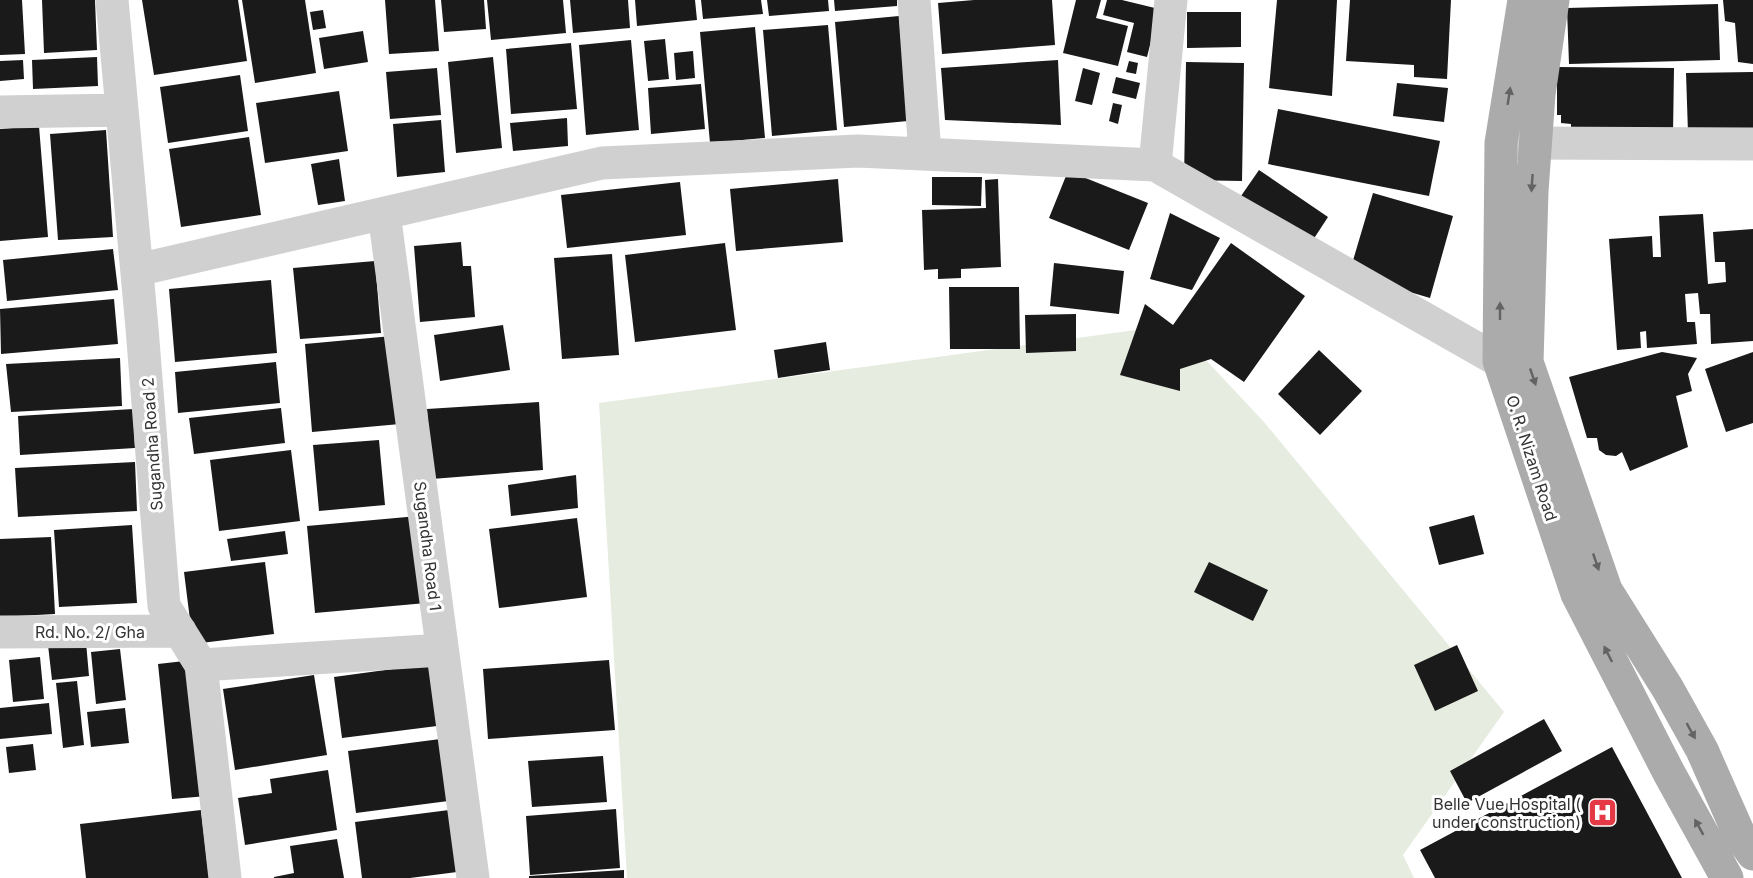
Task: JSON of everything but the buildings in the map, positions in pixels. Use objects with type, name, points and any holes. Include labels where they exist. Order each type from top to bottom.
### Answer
[{"type":"main road","name":"O. R. Nizam Road","points":[[1524,0],[1501,143],[1499,361],[1577,594],[1669,773],[1727,878]]},
{"type":"main road","points":[[1553,0],[1539,94],[1532,191],[1527,362],[1606,590],[1668,688],[1702,750],[1740,836],[1753,854]]},
{"type":"street","name":"Sugandha Road 2","points":[[112,0],[137,270],[164,606],[201,665],[225,878]]},
{"type":"street","points":[[914,0],[925,154]]},
{"type":"street","points":[[1155,165],[1171,0]]},
{"type":"street","points":[[0,111],[122,110]]},
{"type":"street","points":[[1501,143],[1753,144]]},
{"type":"street","points":[[137,270],[602,163],[858,151],[1155,165],[1499,361]]},
{"type":"street","name":"Sugandha Road 1","points":[[384,213],[473,878]]},
{"type":"street","name":"Rd. No. 2/ Gha","points":[[1,634],[180,631]]},
{"type":"street","points":[[201,665],[442,650]]},
{"type":"shaded area","points":[[1173,325],[1264,422],[1504,712],[1403,855],[1414,878],[627,878],[599,403]]},
{"type":"place","name":"Belle Vue Hospital ( under construction)","points":[[1602,813]]}]
